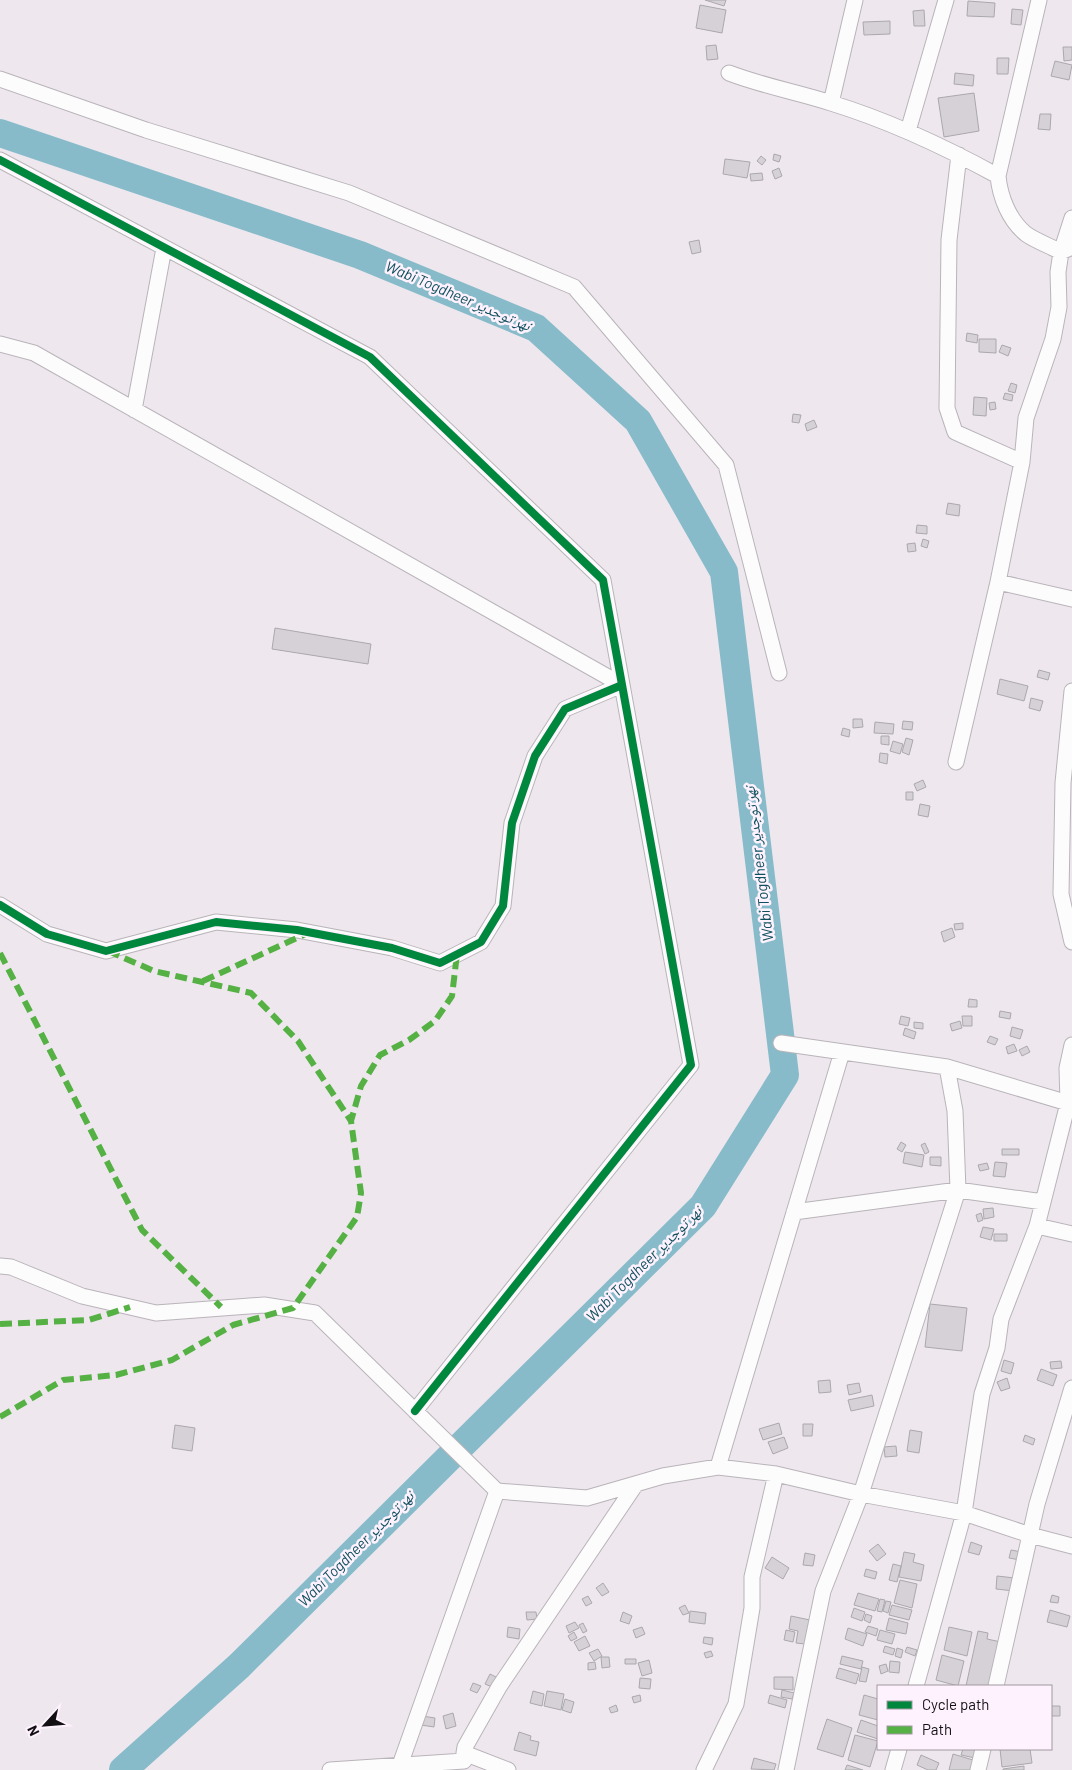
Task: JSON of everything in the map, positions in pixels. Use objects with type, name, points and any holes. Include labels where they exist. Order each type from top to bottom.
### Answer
[{"type":"street","points":[[831,103],[855,0]]},
{"type":"street","points":[[908,131],[946,0]]},
{"type":"street","points":[[1039,0],[998,176],[1000,193],[1008,212],[1026,234],[1067,249]]},
{"type":"street","points":[[729,73],[757,84],[831,103],[908,131],[959,154],[998,176]]},
{"type":"street","points":[[0,79],[146,130],[349,193],[574,287],[726,465],[779,673]]},
{"type":"street","points":[[959,154],[949,240],[947,408],[955,432],[1022,462]]},
{"type":"street","points":[[0,160],[370,357],[603,580],[691,1064],[415,1410]]},
{"type":"street","points":[[956,762],[998,582],[1022,462],[1026,418],[1053,340],[1059,307],[1058,272],[1067,249],[1072,218]]},
{"type":"street","points":[[134,410],[164,248]]},
{"type":"street","points":[[0,344],[34,353],[622,685]]},
{"type":"street","points":[[998,582],[1072,599]]},
{"type":"street","points":[[0,905],[47,934],[106,950],[216,922],[297,930],[392,948],[440,963],[481,942],[502,906],[512,823],[535,756],[565,709],[622,685]]},
{"type":"street","points":[[1072,692],[1063,783],[1061,894],[1072,942]]},
{"type":"street","points":[[781,1043],[948,1067],[1068,1103]]},
{"type":"street","points":[[916,1685],[964,1513],[982,1394],[996,1348],[1001,1319],[1037,1226],[1068,1103],[1067,1068],[1072,1044]]},
{"type":"street","points":[[718,1467],[842,1052]]},
{"type":"street","points":[[786,1770],[823,1591],[861,1494],[958,1190],[955,1111],[948,1067]]},
{"type":"street","points":[[794,1212],[958,1190],[1043,1202]]},
{"type":"street","points":[[1037,1226],[1072,1234]]},
{"type":"street","points":[[0,1266],[11,1267],[82,1296],[156,1313],[264,1305],[315,1313],[497,1491],[587,1498],[663,1476],[718,1467],[776,1474],[861,1494],[964,1513],[1030,1535],[1072,1546]]},
{"type":"street","points":[[996,1685],[1037,1504],[1072,1388]]},
{"type":"street","points":[[704,1770],[736,1704],[752,1608],[752,1577],[776,1474]]},
{"type":"street","points":[[465,1761],[468,1742],[499,1687],[636,1484]]},
{"type":"street","points":[[400,1765],[497,1491]]},
{"type":"street","points":[[893,1770],[899,1750]]},
{"type":"street","points":[[978,1770],[982,1750]]},
{"type":"street","points":[[330,1770],[465,1761],[508,1770]]},
{"type":"building","points":[[705,0],[726,0],[724,6]]},
{"type":"building","points":[[968,1],[995,3],[994,17],[967,16]]},
{"type":"building","points":[[700,5],[726,10],[722,33],[696,28]]},
{"type":"building","points":[[1012,9],[1023,10],[1021,25],[1011,24]]},
{"type":"building","points":[[924,10],[925,26],[914,26],[913,11]]},
{"type":"building","points":[[890,21],[890,34],[864,35],[863,22]]},
{"type":"building","points":[[716,45],[718,59],[707,60],[706,46]]},
{"type":"building","points":[[1063,47],[1072,47],[1072,60],[1064,61]]},
{"type":"building","points":[[997,58],[1009,58],[1008,74],[997,74]]},
{"type":"building","points":[[1055,61],[1072,65],[1069,80],[1051,76]]},
{"type":"building","points":[[955,73],[974,75],[973,86],[954,84]]},
{"type":"building","points":[[974,93],[979,131],[944,137],[938,98]]},
{"type":"building","points":[[1040,114],[1051,114],[1050,130],[1038,129]]},
{"type":"building","points":[[774,154],[781,156],[779,162],[773,160]]},
{"type":"building","points":[[761,156],[766,160],[762,165],[757,161]]},
{"type":"building","points":[[725,159],[750,162],[747,178],[723,174]]},
{"type":"building","points":[[779,168],[782,176],[775,179],[772,171]]},
{"type":"building","points":[[762,173],[763,180],[751,181],[750,174]]},
{"type":"building","points":[[699,240],[701,252],[692,254],[689,242]]},
{"type":"building","points":[[967,333],[978,335],[977,343],[966,341]]},
{"type":"building","points":[[979,339],[996,339],[996,353],[979,352]]},
{"type":"building","points":[[1002,345],[1011,348],[1008,356],[999,352]]},
{"type":"building","points":[[1011,383],[1017,385],[1015,393],[1008,391]]},
{"type":"building","points":[[1005,393],[1013,395],[1012,401],[1003,399]]},
{"type":"building","points":[[974,397],[987,398],[986,416],[973,415]]},
{"type":"building","points":[[995,402],[996,409],[990,410],[989,403]]},
{"type":"building","points":[[793,414],[801,415],[799,423],[792,422]]},
{"type":"building","points":[[814,420],[817,427],[807,431],[805,424]]},
{"type":"building","points":[[948,503],[960,505],[959,516],[946,514]]},
{"type":"building","points":[[917,525],[927,526],[927,534],[916,533]]},
{"type":"building","points":[[923,539],[929,541],[927,548],[921,546]]},
{"type":"building","points":[[915,543],[916,551],[908,552],[907,544]]},
{"type":"building","points":[[275,628],[371,644],[368,664],[272,649]]},
{"type":"building","points":[[1039,670],[1050,673],[1048,680],[1037,677]]},
{"type":"building","points":[[1000,679],[1028,686],[1024,701],[997,694]]},
{"type":"building","points":[[1031,698],[1043,701],[1040,711],[1029,708]]},
{"type":"building","points":[[853,719],[862,719],[863,727],[853,728]]},
{"type":"building","points":[[903,721],[913,722],[912,730],[902,729]]},
{"type":"building","points":[[875,722],[894,724],[893,734],[874,733]]},
{"type":"building","points":[[843,728],[850,730],[849,737],[841,735]]},
{"type":"building","points":[[881,736],[889,736],[889,745],[881,744]]},
{"type":"building","points":[[906,738],[913,740],[909,755],[902,752]]},
{"type":"building","points":[[893,741],[903,744],[900,754],[890,751]]},
{"type":"building","points":[[880,753],[888,754],[887,764],[879,762]]},
{"type":"building","points":[[923,780],[926,787],[917,791],[914,784]]},
{"type":"building","points":[[906,792],[913,792],[913,800],[906,800]]},
{"type":"building","points":[[920,804],[930,806],[928,817],[918,815]]},
{"type":"building","points":[[963,923],[963,929],[955,930],[954,924]]},
{"type":"building","points":[[952,928],[955,937],[944,942],[941,932]]},
{"type":"building","points":[[969,999],[977,1000],[977,1007],[968,1007]]},
{"type":"building","points":[[1000,1011],[1011,1013],[1010,1019],[999,1017]]},
{"type":"building","points":[[901,1016],[910,1018],[908,1026],[899,1024]]},
{"type":"building","points":[[962,1016],[972,1016],[972,1026],[963,1026]]},
{"type":"building","points":[[960,1021],[962,1028],[952,1031],[950,1024]]},
{"type":"building","points":[[914,1022],[923,1023],[923,1029],[914,1028]]},
{"type":"building","points":[[1012,1027],[1023,1030],[1020,1039],[1010,1036]]},
{"type":"building","points":[[905,1028],[916,1032],[914,1039],[903,1035]]},
{"type":"building","points":[[990,1036],[998,1039],[995,1045],[987,1042]]},
{"type":"building","points":[[1014,1044],[1017,1051],[1008,1054],[1006,1047]]},
{"type":"building","points":[[1027,1046],[1030,1052],[1022,1056],[1019,1050]]},
{"type":"building","points":[[901,1142],[906,1145],[902,1152],[897,1149]]},
{"type":"building","points":[[925,1143],[929,1152],[925,1154],[921,1145]]},
{"type":"building","points":[[1002,1149],[1019,1149],[1019,1155],[1002,1155]]},
{"type":"building","points":[[905,1152],[924,1155],[922,1167],[903,1163]]},
{"type":"building","points":[[930,1157],[941,1157],[941,1166],[930,1165]]},
{"type":"building","points":[[995,1162],[1007,1163],[1005,1177],[993,1176]]},
{"type":"building","points":[[987,1163],[989,1169],[980,1171],[978,1165]]},
{"type":"building","points":[[993,1208],[994,1217],[984,1219],[983,1209]]},
{"type":"building","points":[[981,1213],[983,1220],[978,1222],[976,1215]]},
{"type":"building","points":[[983,1227],[994,1229],[991,1240],[980,1237]]},
{"type":"building","points":[[994,1234],[1007,1234],[1007,1241],[994,1241]]},
{"type":"building","points":[[930,1304],[967,1308],[962,1351],[925,1347]]},
{"type":"building","points":[[1004,1360],[1014,1363],[1011,1374],[1001,1371]]},
{"type":"building","points":[[1061,1361],[1062,1368],[1051,1369],[1050,1362]]},
{"type":"building","points":[[1041,1369],[1057,1375],[1053,1386],[1037,1380]]},
{"type":"building","points":[[1007,1378],[1010,1388],[1001,1391],[997,1382]]},
{"type":"building","points":[[830,1380],[831,1392],[819,1393],[818,1381]]},
{"type":"building","points":[[859,1383],[861,1392],[849,1395],[847,1385]]},
{"type":"building","points":[[872,1395],[874,1406],[851,1411],[848,1400]]},
{"type":"building","points":[[779,1423],[782,1434],[763,1440],[759,1429]]},
{"type":"building","points":[[803,1424],[813,1424],[812,1436],[803,1436]]},
{"type":"building","points":[[175,1425],[195,1428],[192,1451],[172,1448]]},
{"type":"building","points":[[910,1430],[922,1432],[919,1453],[907,1451]]},
{"type":"building","points":[[1025,1435],[1035,1439],[1033,1445],[1023,1441]]},
{"type":"building","points":[[784,1437],[788,1448],[773,1454],[768,1442]]},
{"type":"building","points":[[896,1446],[897,1456],[885,1457],[884,1447]]},
{"type":"building","points":[[971,1542],[982,1546],[979,1555],[968,1552]]},
{"type":"building","points":[[878,1544],[886,1554],[877,1561],[869,1551]]},
{"type":"building","points":[[1011,1550],[1022,1552],[1020,1560],[1009,1558]]},
{"type":"building","points":[[904,1552],[915,1554],[913,1562],[924,1565],[921,1581],[899,1577]]},
{"type":"building","points":[[805,1553],[815,1555],[813,1566],[803,1565]]},
{"type":"building","points":[[772,1557],[789,1568],[783,1579],[765,1568]]},
{"type":"building","points":[[893,1564],[901,1566],[897,1582],[889,1580]]},
{"type":"building","points":[[866,1569],[877,1572],[875,1579],[864,1576]]},
{"type":"building","points":[[997,1576],[1015,1578],[1014,1591],[996,1589]]},
{"type":"building","points":[[900,1580],[917,1584],[912,1608],[894,1603]]},
{"type":"building","points":[[603,1583],[609,1592],[602,1596],[596,1588]]},
{"type":"building","points":[[858,1593],[879,1599],[875,1611],[854,1605]]},
{"type":"building","points":[[1052,1595],[1059,1597],[1058,1603],[1050,1602]]},
{"type":"building","points":[[588,1596],[592,1603],[586,1606],[582,1599]]},
{"type":"building","points":[[880,1599],[885,1600],[882,1612],[877,1611]]},
{"type":"building","points":[[886,1601],[891,1602],[888,1613],[883,1611]]},
{"type":"building","points":[[685,1605],[689,1613],[683,1615],[679,1608]]},
{"type":"building","points":[[892,1605],[912,1610],[909,1620],[889,1615]]},
{"type":"building","points":[[854,1608],[865,1612],[862,1621],[851,1617]]},
{"type":"building","points":[[1050,1610],[1070,1616],[1067,1627],[1047,1622]]},
{"type":"building","points":[[690,1611],[706,1613],[705,1624],[689,1622]]},
{"type":"building","points":[[526,1612],[536,1612],[537,1619],[527,1620]]},
{"type":"building","points":[[623,1612],[632,1616],[629,1624],[620,1621]]},
{"type":"building","points":[[866,1614],[872,1616],[870,1623],[864,1620]]},
{"type":"building","points":[[791,1616],[810,1620],[805,1644],[796,1643],[798,1631],[789,1629]]},
{"type":"building","points":[[889,1618],[908,1623],[906,1634],[886,1630]]},
{"type":"building","points":[[575,1622],[579,1628],[569,1633],[566,1626]]},
{"type":"building","points":[[583,1623],[587,1631],[583,1633],[579,1625]]},
{"type":"building","points":[[868,1626],[878,1629],[876,1636],[865,1632]]},
{"type":"building","points":[[508,1627],[520,1629],[519,1639],[507,1637]]},
{"type":"building","points":[[642,1627],[645,1634],[636,1638],[633,1630]]},
{"type":"building","points":[[949,1627],[972,1632],[967,1656],[944,1650]]},
{"type":"building","points":[[848,1628],[867,1634],[863,1646],[845,1639]]},
{"type":"building","points":[[786,1630],[795,1632],[793,1642],[784,1640]]},
{"type":"building","points":[[880,1630],[895,1634],[892,1644],[877,1640]]},
{"type":"building","points":[[978,1631],[988,1633],[987,1639],[1001,1642],[991,1685],[966,1685]]},
{"type":"building","points":[[574,1632],[577,1638],[571,1641],[568,1636]]},
{"type":"building","points":[[585,1636],[590,1646],[579,1651],[574,1642]]},
{"type":"building","points":[[704,1637],[713,1638],[712,1645],[703,1643]]},
{"type":"building","points":[[885,1646],[895,1649],[893,1655],[883,1652]]},
{"type":"building","points":[[907,1647],[917,1650],[915,1656],[905,1652]]},
{"type":"building","points":[[897,1648],[903,1650],[901,1658],[895,1656]]},
{"type":"building","points":[[598,1649],[602,1656],[594,1661],[589,1653]]},
{"type":"building","points":[[711,1651],[713,1656],[706,1658],[704,1653]]},
{"type":"building","points":[[942,1655],[964,1661],[958,1685],[936,1680]]},
{"type":"building","points":[[842,1656],[863,1661],[861,1669],[840,1664]]},
{"type":"building","points":[[601,1657],[609,1657],[610,1667],[602,1668]]},
{"type":"building","points":[[625,1659],[636,1659],[636,1664],[625,1664]]},
{"type":"building","points":[[649,1660],[652,1673],[642,1676],[638,1663]]},
{"type":"building","points":[[890,1661],[900,1662],[899,1673],[889,1672]]},
{"type":"building","points":[[595,1662],[596,1669],[588,1670],[588,1663]]},
{"type":"building","points":[[886,1664],[888,1671],[881,1674],[879,1666]]},
{"type":"building","points":[[862,1667],[869,1669],[866,1682],[859,1681]]},
{"type":"building","points":[[839,1668],[859,1674],[856,1684],[836,1678]]},
{"type":"building","points":[[490,1674],[496,1677],[492,1687],[485,1684]]},
{"type":"building","points":[[774,1677],[793,1677],[793,1690],[774,1689]]},
{"type":"building","points":[[640,1678],[651,1679],[650,1689],[639,1688]]},
{"type":"building","points":[[473,1683],[481,1686],[477,1693],[470,1690]]},
{"type":"building","points":[[782,1690],[794,1693],[792,1699],[781,1697]]},
{"type":"building","points":[[533,1691],[544,1694],[542,1706],[530,1703]]},
{"type":"building","points":[[547,1691],[564,1694],[561,1710],[544,1706]]},
{"type":"building","points":[[640,1695],[641,1701],[634,1703],[632,1697]]},
{"type":"building","points":[[770,1695],[787,1700],[785,1708],[768,1703]]},
{"type":"building","points":[[864,1695],[877,1699],[877,1720],[859,1715]]},
{"type":"building","points":[[565,1699],[574,1702],[571,1713],[562,1710]]},
{"type":"building","points":[[616,1705],[618,1711],[611,1713],[609,1708]]},
{"type":"building","points":[[1052,1706],[1060,1706],[1060,1716],[1052,1716]]},
{"type":"building","points":[[453,1713],[456,1726],[446,1729],[443,1716]]},
{"type":"building","points":[[422,1716],[435,1718],[434,1727],[421,1725]]},
{"type":"building","points":[[827,1719],[852,1728],[843,1757],[817,1749]]},
{"type":"building","points":[[861,1720],[877,1726],[877,1739],[857,1732]]},
{"type":"building","points":[[519,1732],[531,1736],[530,1740],[539,1742],[536,1756],[514,1750]]},
{"type":"building","points":[[855,1735],[877,1741],[870,1767],[848,1760]]},
{"type":"building","points":[[963,1750],[976,1750],[975,1758],[961,1755]]},
{"type":"building","points":[[1000,1750],[1030,1750],[1032,1763],[1002,1767]]},
{"type":"building","points":[[953,1754],[973,1760],[971,1770],[949,1770]]},
{"type":"building","points":[[921,1755],[939,1763],[936,1770],[928,1770],[917,1765]]},
{"type":"building","points":[[754,1758],[776,1764],[774,1770],[751,1769]]},
{"type":"building","points":[[847,1765],[863,1770],[845,1770]]},
{"type":"building","points":[[1024,1766],[1024,1770],[1003,1770],[1003,1769]]},
{"type":"waterway","name":"Wabi Togdheer نهر توجدير","points":[[0,133],[360,255],[536,328],[638,421],[724,572],[785,1075],[703,1206],[239,1666],[123,1770]]},
{"type":"marked path","points":[[203,981],[308,933]]},
{"type":"marked path","points":[[108,951],[154,971],[251,993],[298,1041],[351,1121]]},
{"type":"marked path","points":[[0,953],[142,1230],[221,1307]]},
{"type":"marked path","points":[[0,1417],[63,1380],[116,1375],[172,1360],[233,1325],[293,1308],[357,1217],[361,1193],[351,1121],[361,1086],[380,1055],[409,1040],[435,1021],[452,996],[457,954]]},
{"type":"marked path","points":[[0,1324],[89,1320],[130,1307]]},
{"type":"cycle path","points":[[0,160],[370,357],[603,580],[691,1065],[415,1411]]},
{"type":"cycle path","points":[[0,905],[47,934],[106,951],[216,922],[297,930],[392,948],[440,963],[481,942],[503,906],[512,823],[535,756],[565,709],[622,685]]}]
